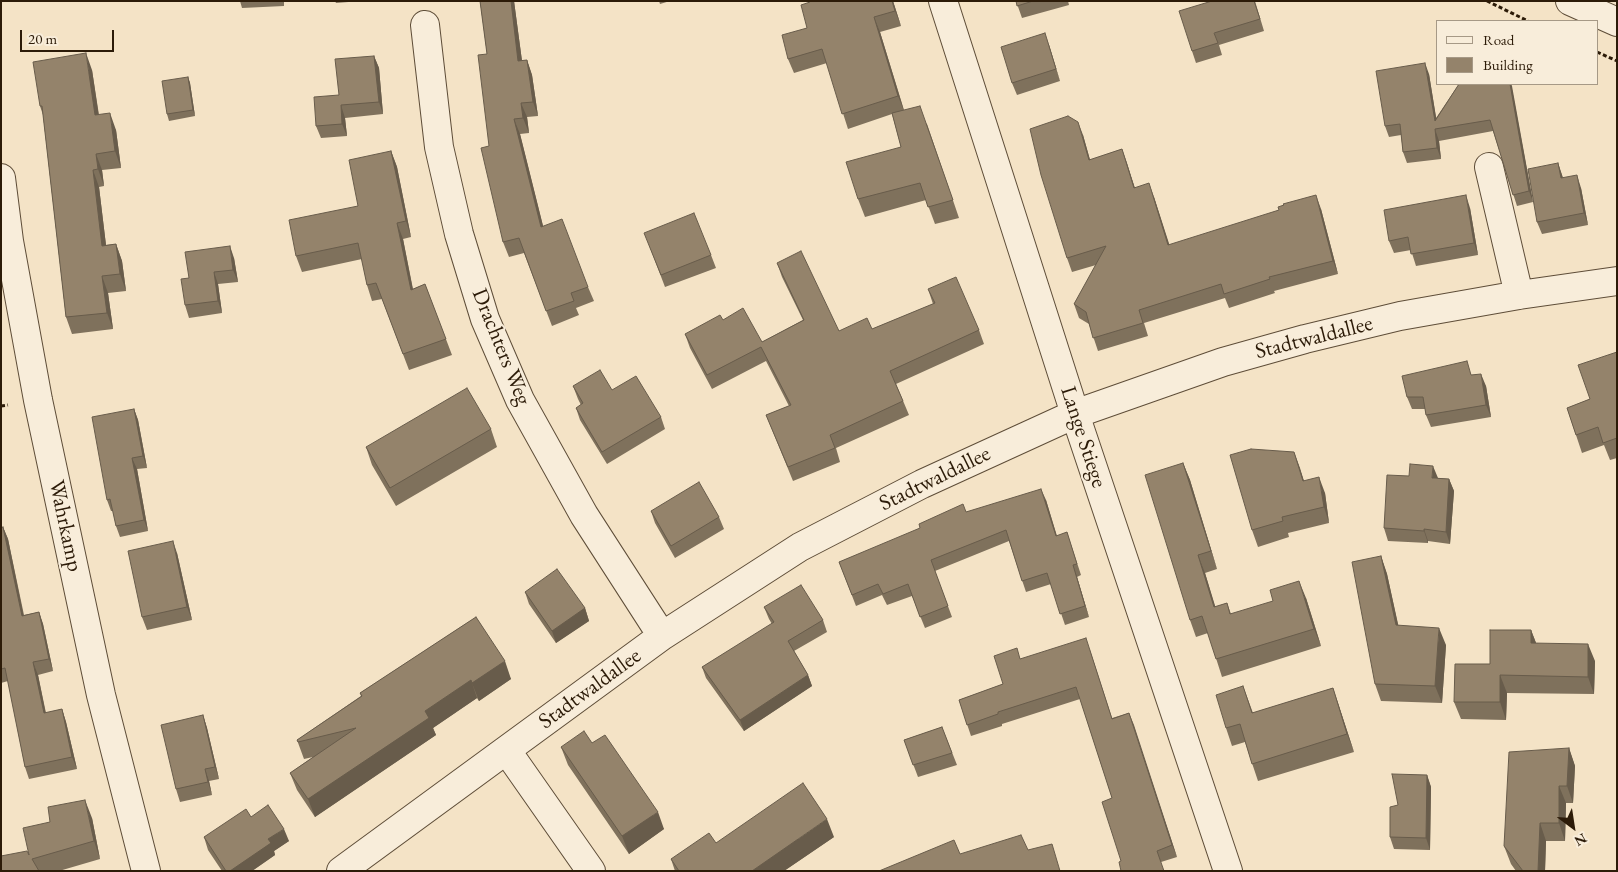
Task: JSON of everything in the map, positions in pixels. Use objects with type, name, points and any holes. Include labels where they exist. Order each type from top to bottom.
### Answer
[{"type":"street","name":"Lange Stiege","points":[[943,1],[1075,414],[1228,871]]},
{"type":"street","points":[[1570,1],[1617,22]]},
{"type":"street","name":"Drachters Weg","points":[[425,25],[439,147],[459,234],[485,319],[520,400],[584,515],[662,636]]},
{"type":"street","points":[[1489,167],[1519,295]]},
{"type":"street","name":"Wahrkamp","points":[[1,178],[9,241],[40,410],[101,695],[146,871]]},
{"type":"street","name":"Stadtwaldallee","points":[[341,871],[662,636],[800,547],[922,484],[1075,414],[1223,362],[1400,316],[1617,280]]},
{"type":"street","points":[[507,750],[591,871]]},
{"type":"path","points":[[1487,1],[1526,20]]},
{"type":"path","points":[[1598,52],[1617,61]]},
{"type":"building","points":[[480,1],[511,1],[518,61],[527,60],[533,102],[521,103],[523,118],[514,119],[541,227],[562,219],[588,287],[571,293],[574,301],[546,311],[519,238],[503,242],[481,148],[489,146],[478,55],[487,54]]},
{"type":"building","points":[[810,1],[892,1],[895,11],[874,17],[898,96],[842,114],[822,49],[788,59],[782,35],[807,28],[801,5]]},
{"type":"building","points":[[1016,1],[1033,1],[1017,6]]},
{"type":"building","points":[[1212,1],[1254,1],[1260,19],[1214,33],[1218,43],[1192,51],[1179,11]]},
{"type":"building","points":[[1045,33],[1056,69],[1012,83],[1001,47]]},
{"type":"building","points":[[86,53],[95,115],[110,113],[115,151],[96,154],[98,169],[93,170],[102,246],[116,244],[120,274],[102,276],[107,313],[66,317],[42,106],[40,106],[33,62]]},
{"type":"building","points":[[374,56],[379,102],[341,105],[342,124],[316,126],[314,97],[339,95],[335,59]]},
{"type":"building","points":[[1425,63],[1435,121],[1458,85],[1510,85],[1529,191],[1513,195],[1490,120],[1435,129],[1437,148],[1403,152],[1400,124],[1385,126],[1376,71]]},
{"type":"building","points":[[188,77],[193,110],[167,114],[162,81]]},
{"type":"building","points":[[920,106],[953,200],[928,207],[920,183],[858,199],[846,162],[901,147],[892,113]]},
{"type":"building","points":[[1068,116],[1078,122],[1089,160],[1122,149],[1134,188],[1149,183],[1168,245],[1279,210],[1278,207],[1283,204],[1316,195],[1333,261],[1269,277],[1270,279],[1224,294],[1221,284],[1139,310],[1143,323],[1093,338],[1086,312],[1074,304],[1106,246],[1067,258],[1041,175],[1030,129]]},
{"type":"building","points":[[391,151],[406,221],[397,223],[411,290],[425,284],[446,339],[403,354],[376,283],[367,285],[358,243],[296,256],[289,220],[358,206],[349,160]]},
{"type":"building","points":[[1558,163],[1561,178],[1577,175],[1584,213],[1537,222],[1528,169]]},
{"type":"building","points":[[1466,195],[1474,243],[1411,254],[1408,237],[1389,241],[1384,210]]},
{"type":"building","points":[[694,213],[711,255],[661,275],[644,233]]},
{"type":"building","points":[[230,246],[233,270],[214,272],[218,301],[185,305],[181,279],[189,278],[185,252]]},
{"type":"building","points":[[801,251],[839,331],[867,318],[872,329],[935,303],[928,289],[956,277],[979,330],[890,371],[903,401],[830,435],[835,448],[788,467],[766,415],[791,405],[761,347],[707,375],[685,334],[720,315],[723,320],[743,308],[762,342],[804,320],[777,263]]},
{"type":"building","points":[[1617,352],[1617,438],[1603,443],[1598,427],[1576,435],[1567,408],[1590,399],[1578,365]]},
{"type":"building","points":[[1467,361],[1471,375],[1481,374],[1486,405],[1426,415],[1423,397],[1407,397],[1402,376]]},
{"type":"building","points":[[600,370],[612,390],[636,376],[661,417],[602,452],[576,408],[583,403],[573,386]]},
{"type":"building","points":[[467,388],[491,429],[390,488],[366,447]]},
{"type":"building","points":[[134,409],[143,456],[132,458],[144,520],[116,526],[110,499],[107,500],[92,417]]},
{"type":"building","points":[[1251,449],[1294,452],[1303,481],[1319,477],[1324,507],[1282,517],[1283,521],[1252,530],[1230,455]]},
{"type":"building","points":[[1183,463],[1211,551],[1198,555],[1214,607],[1227,603],[1230,614],[1273,601],[1270,590],[1299,581],[1314,629],[1216,659],[1202,616],[1190,620],[1145,475]]},
{"type":"building","points":[[1410,464],[1433,466],[1432,478],[1449,479],[1446,532],[1424,529],[1424,531],[1384,528],[1387,475],[1409,476]]},
{"type":"building","points":[[699,482],[719,517],[671,546],[651,511]]},
{"type":"building","points":[[1041,489],[1056,536],[1067,532],[1077,564],[1073,565],[1085,606],[1060,614],[1047,573],[1022,581],[1006,530],[931,560],[948,606],[920,617],[908,584],[883,594],[878,584],[852,595],[839,562],[920,528],[919,524],[963,504],[966,512]]},
{"type":"building","points":[[3,527],[22,616],[39,612],[49,659],[33,662],[44,713],[62,709],[72,757],[25,767],[5,668],[1,669],[1,528]]},
{"type":"building","points":[[173,541],[187,607],[142,617],[128,551]]},
{"type":"building","points":[[1381,556],[1396,625],[1439,628],[1435,686],[1375,684],[1352,562]]},
{"type":"building","points":[[557,569],[585,608],[552,631],[525,592]]},
{"type":"building","points":[[801,585],[823,620],[788,641],[808,675],[740,720],[702,667],[774,622],[764,607]]},
{"type":"building","points":[[476,617],[505,661],[472,683],[471,680],[425,711],[429,718],[308,799],[290,773],[356,728],[298,742],[297,740],[362,696],[360,693]]},
{"type":"building","points":[[1490,630],[1531,630],[1531,643],[1588,644],[1588,677],[1500,675],[1500,702],[1454,702],[1455,664],[1490,664]]},
{"type":"building","points":[[1086,638],[1112,719],[1129,713],[1172,845],[1157,851],[1164,871],[1121,871],[1119,862],[1121,861],[1102,802],[1112,798],[1076,687],[998,712],[998,714],[967,725],[959,700],[1003,684],[994,656],[1017,648],[1020,659]]},
{"type":"building","points":[[1243,686],[1252,713],[1333,688],[1347,734],[1252,764],[1240,724],[1226,728],[1216,695]]},
{"type":"building","points":[[203,715],[215,767],[205,769],[208,782],[176,789],[161,725]]},
{"type":"building","points":[[942,727],[952,753],[913,765],[904,740]]},
{"type":"building","points":[[584,731],[592,743],[605,735],[658,812],[622,836],[561,747]]},
{"type":"building","points":[[1569,748],[1567,786],[1559,786],[1559,823],[1540,823],[1538,871],[1523,871],[1504,846],[1509,752]]},
{"type":"building","points":[[1392,774],[1427,775],[1426,838],[1390,837],[1390,807],[1398,805]]},
{"type":"building","points":[[803,783],[827,819],[752,871],[679,871],[671,859],[709,833],[716,843]]},
{"type":"building","points":[[85,800],[94,841],[32,859],[39,871],[1,871],[1,856],[27,851],[29,855],[23,828],[50,822],[48,807]]},
{"type":"building","points":[[268,805],[284,829],[268,839],[271,843],[230,871],[226,871],[204,837],[246,809],[251,817]]},
{"type":"building","points":[[1021,835],[1028,850],[1052,844],[1060,871],[879,871],[954,840],[960,854]]}]
